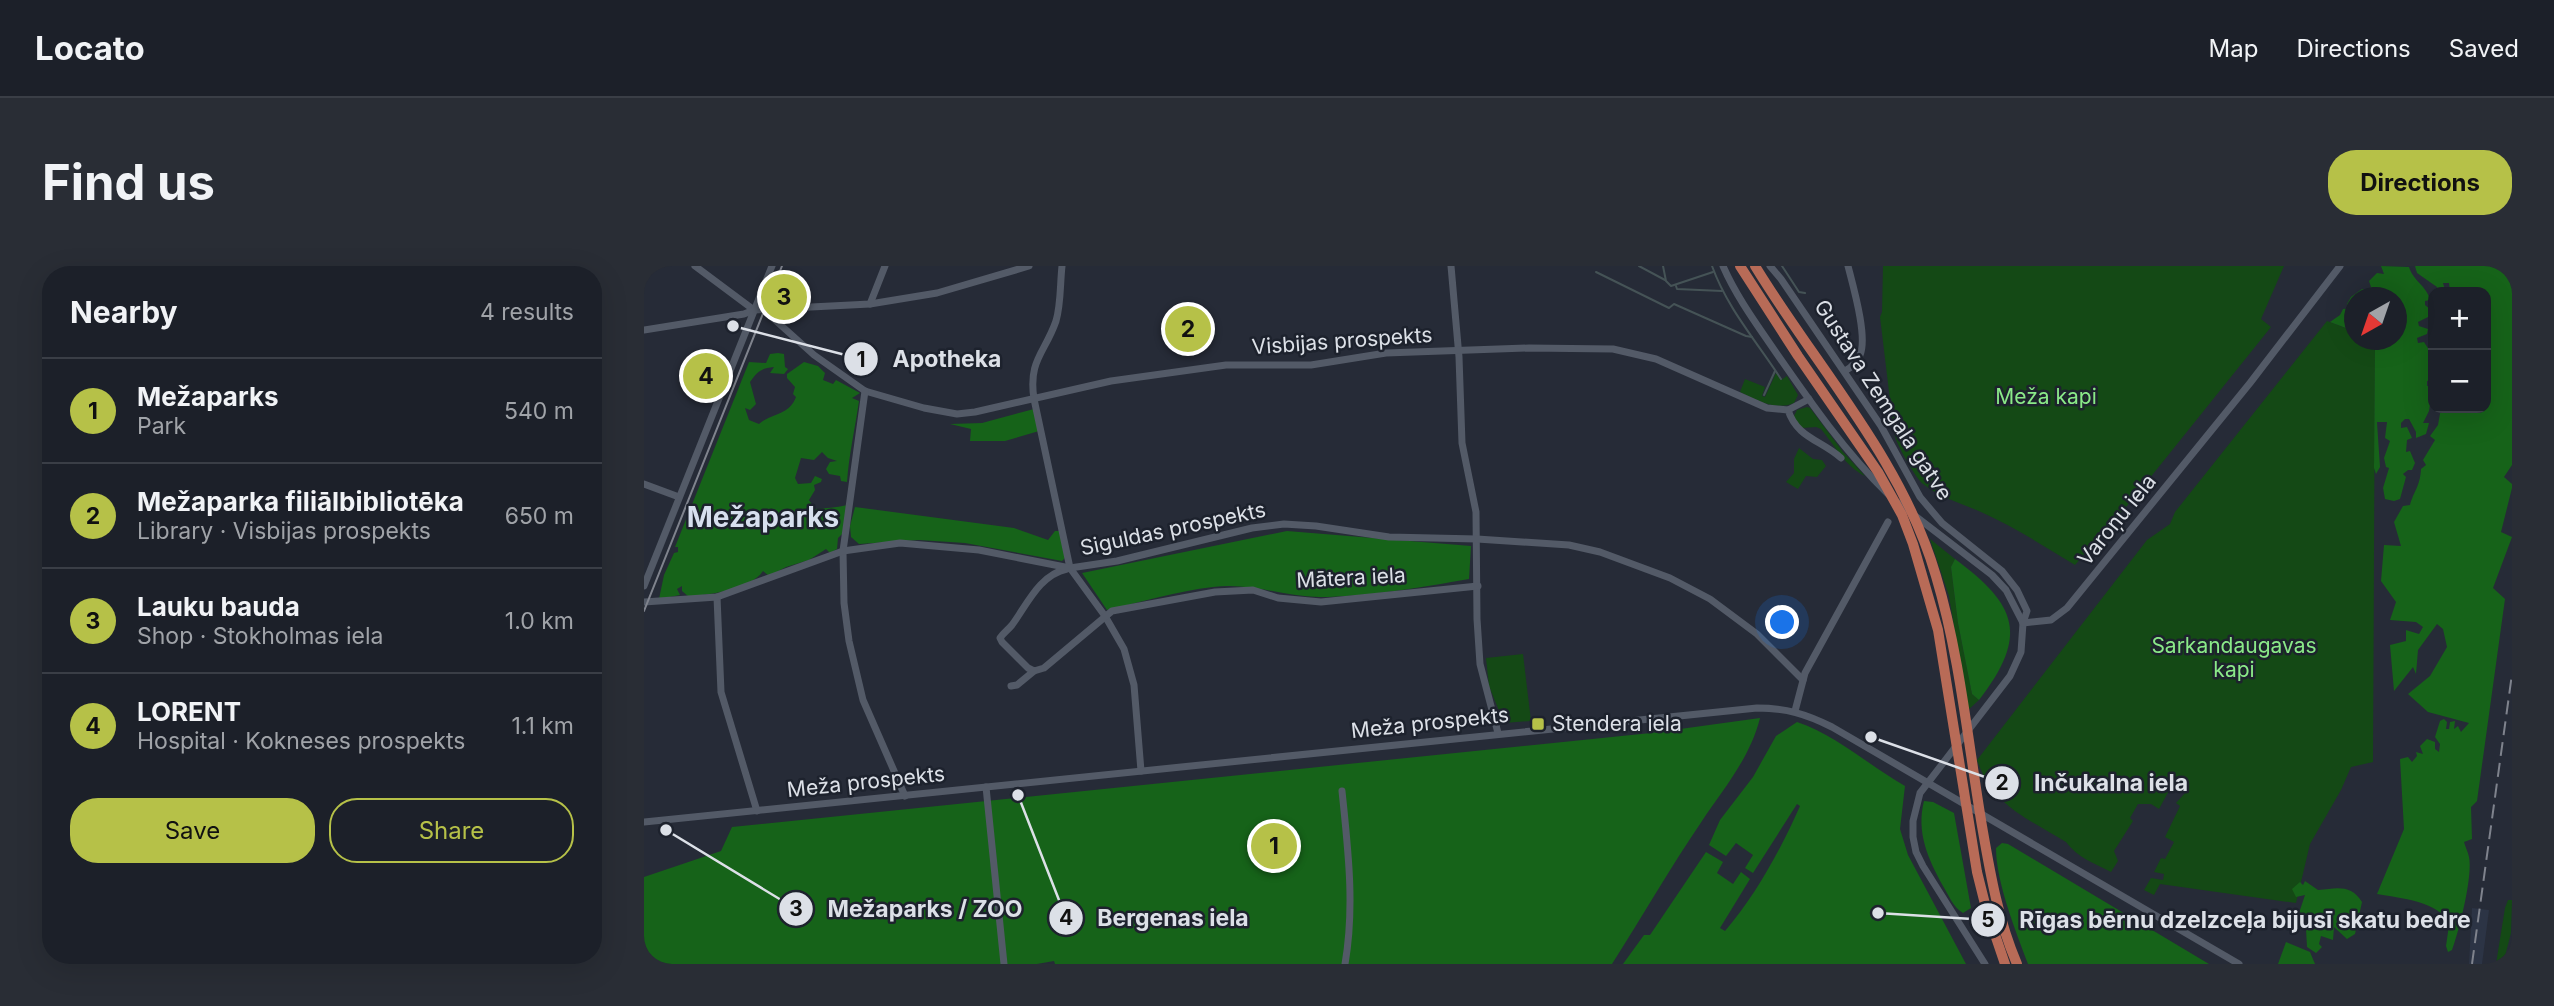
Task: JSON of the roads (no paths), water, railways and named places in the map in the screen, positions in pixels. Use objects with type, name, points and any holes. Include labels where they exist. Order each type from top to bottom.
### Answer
[{"type":"main road","name":"Gustava Zemgala gatve","points":[[1740,266],[1878,472],[1902,515],[1938,630],[1977,872],[1994,937],[2005,964]]},
{"type":"main road","name":"Gustava Zemgala gatve","points":[[1755,266],[1889,467],[1922,532],[1936,574],[1953,648],[1993,884],[2017,964]]},
{"type":"street","points":[[695,266],[754,310]]},
{"type":"street","points":[[644,586],[772,266]]},
{"type":"street","points":[[870,304],[885,266]]},
{"type":"street","points":[[644,330],[744,314],[754,310],[870,304],[937,293],[1029,266]]},
{"type":"street","points":[[1062,266],[1057,318],[1035,365],[1032,386],[1034,399],[1070,568],[1105,616],[1124,649],[1133,685],[1141,771]]},
{"type":"street","points":[[1451,266],[1461,429],[1474,503],[1477,539],[1480,664],[1498,733]]},
{"type":"street","name":"Gustava Zemgala gatve","points":[[1723,266],[1746,308],[1844,447],[1878,484],[1913,516],[1992,575],[2006,590],[2024,622]]},
{"type":"street","name":"Gustava Zemgala gatve","points":[[1769,266],[1781,279],[1881,426],[1920,497],[1942,523],[1993,562],[2014,584],[2027,611],[2024,622]]},
{"type":"street","points":[[1845,372],[1857,361],[1863,347],[1857,302],[1848,266]]},
{"type":"street","name":"Varoņu iela","points":[[2024,622],[2051,620],[2067,608],[2250,383],[2340,266]]},
{"type":"street","name":"Visbijas prospekts","points":[[765,310],[814,355],[865,390],[913,406],[957,414],[1111,381],[1226,365],[1311,365],[1386,354],[1458,350],[1613,349],[1656,359],[1767,408],[1788,410]]},
{"type":"street","points":[[865,390],[843,551],[844,603],[849,641],[863,700],[905,796]]},
{"type":"street","points":[[1809,399],[1788,410],[1793,424],[1841,458]]},
{"type":"street","points":[[1878,484],[1893,480],[1899,473],[1901,463]]},
{"type":"street","points":[[644,484],[679,497]]},
{"type":"street","points":[[1795,711],[1803,680],[1855,578],[1888,522]]},
{"type":"street","name":"Siguldas prospekts","points":[[644,602],[717,597],[843,551],[900,543],[979,550],[1070,568],[1117,561],[1252,528],[1284,524],[1316,526],[1389,537],[1569,545],[1628,561],[1710,598],[1757,634],[1803,680]]},
{"type":"street","points":[[1034,671],[1000,638],[1010,628],[1034,591],[1060,570],[1070,568]]},
{"type":"street","name":"Mātera iela","points":[[1105,616],[1112,611],[1215,592],[1253,590],[1278,598],[1321,602],[1478,586]]},
{"type":"street","points":[[717,597],[721,692],[757,811]]},
{"type":"street","points":[[1011,686],[1017,685],[1034,671],[1044,668],[1105,616]]},
{"type":"street","points":[[1985,964],[1916,852],[1913,837],[1916,808],[1920,793],[2010,676],[2021,652],[2024,622]]},
{"type":"street","name":"Meža prospekts","points":[[644,822],[1757,708],[1795,711],[1832,727],[2239,964]]},
{"type":"street","points":[[986,787],[1004,964]]},
{"type":"street","points":[[1342,791],[1351,895],[1351,934],[1345,964]]},
{"type":"waterway","points":[[1639,266],[1665,280]]},
{"type":"waterway","points":[[1663,266],[1666,281],[1671,286],[1713,272]]},
{"type":"waterway","points":[[1712,266],[1734,310],[1781,379]]},
{"type":"waterway","points":[[1782,266],[1799,292],[1805,293]]},
{"type":"waterway","points":[[1596,272],[1669,308],[1674,304],[1752,337]]},
{"type":"waterway","points":[[1676,286],[1677,289],[1722,291]]},
{"type":"waterway","points":[[1764,395],[1775,371]]},
{"type":"tram line","points":[[644,611],[782,266]]},
{"type":"railway","points":[[2472,964],[2512,674]]},
{"type":"place","name":"Lauku bauda","points":[[784,297]]},
{"type":"place","name":"Apotheka","points":[[733,326]]},
{"type":"place","name":"Mežaparka filiālbibliotēka","points":[[1188,329]]},
{"type":"place","name":"LORENT","points":[[706,376]]},
{"type":"place","name":"Stendera iela","points":[[1538,724]]},
{"type":"place","name":"Inčukalna iela","points":[[1871,737]]},
{"type":"place","name":"Bergenas iela","points":[[1018,795]]},
{"type":"place","name":"Mežaparks / ZOO","points":[[666,830]]},
{"type":"place","name":"Mežaparks","points":[[1274,846]]},
{"type":"place","name":"Rīgas bērnu dzelzceļa bijusī skatu bedre","points":[[1878,913]]},
{"type":"district","name":"Mežaparks","points":[[763,517]]},
{"type":"park label","name":"Meža kapi","points":[[2046,397]]},
{"type":"park label","name":"Sarkandaugavas kapi","points":[[2234,658]]}]
